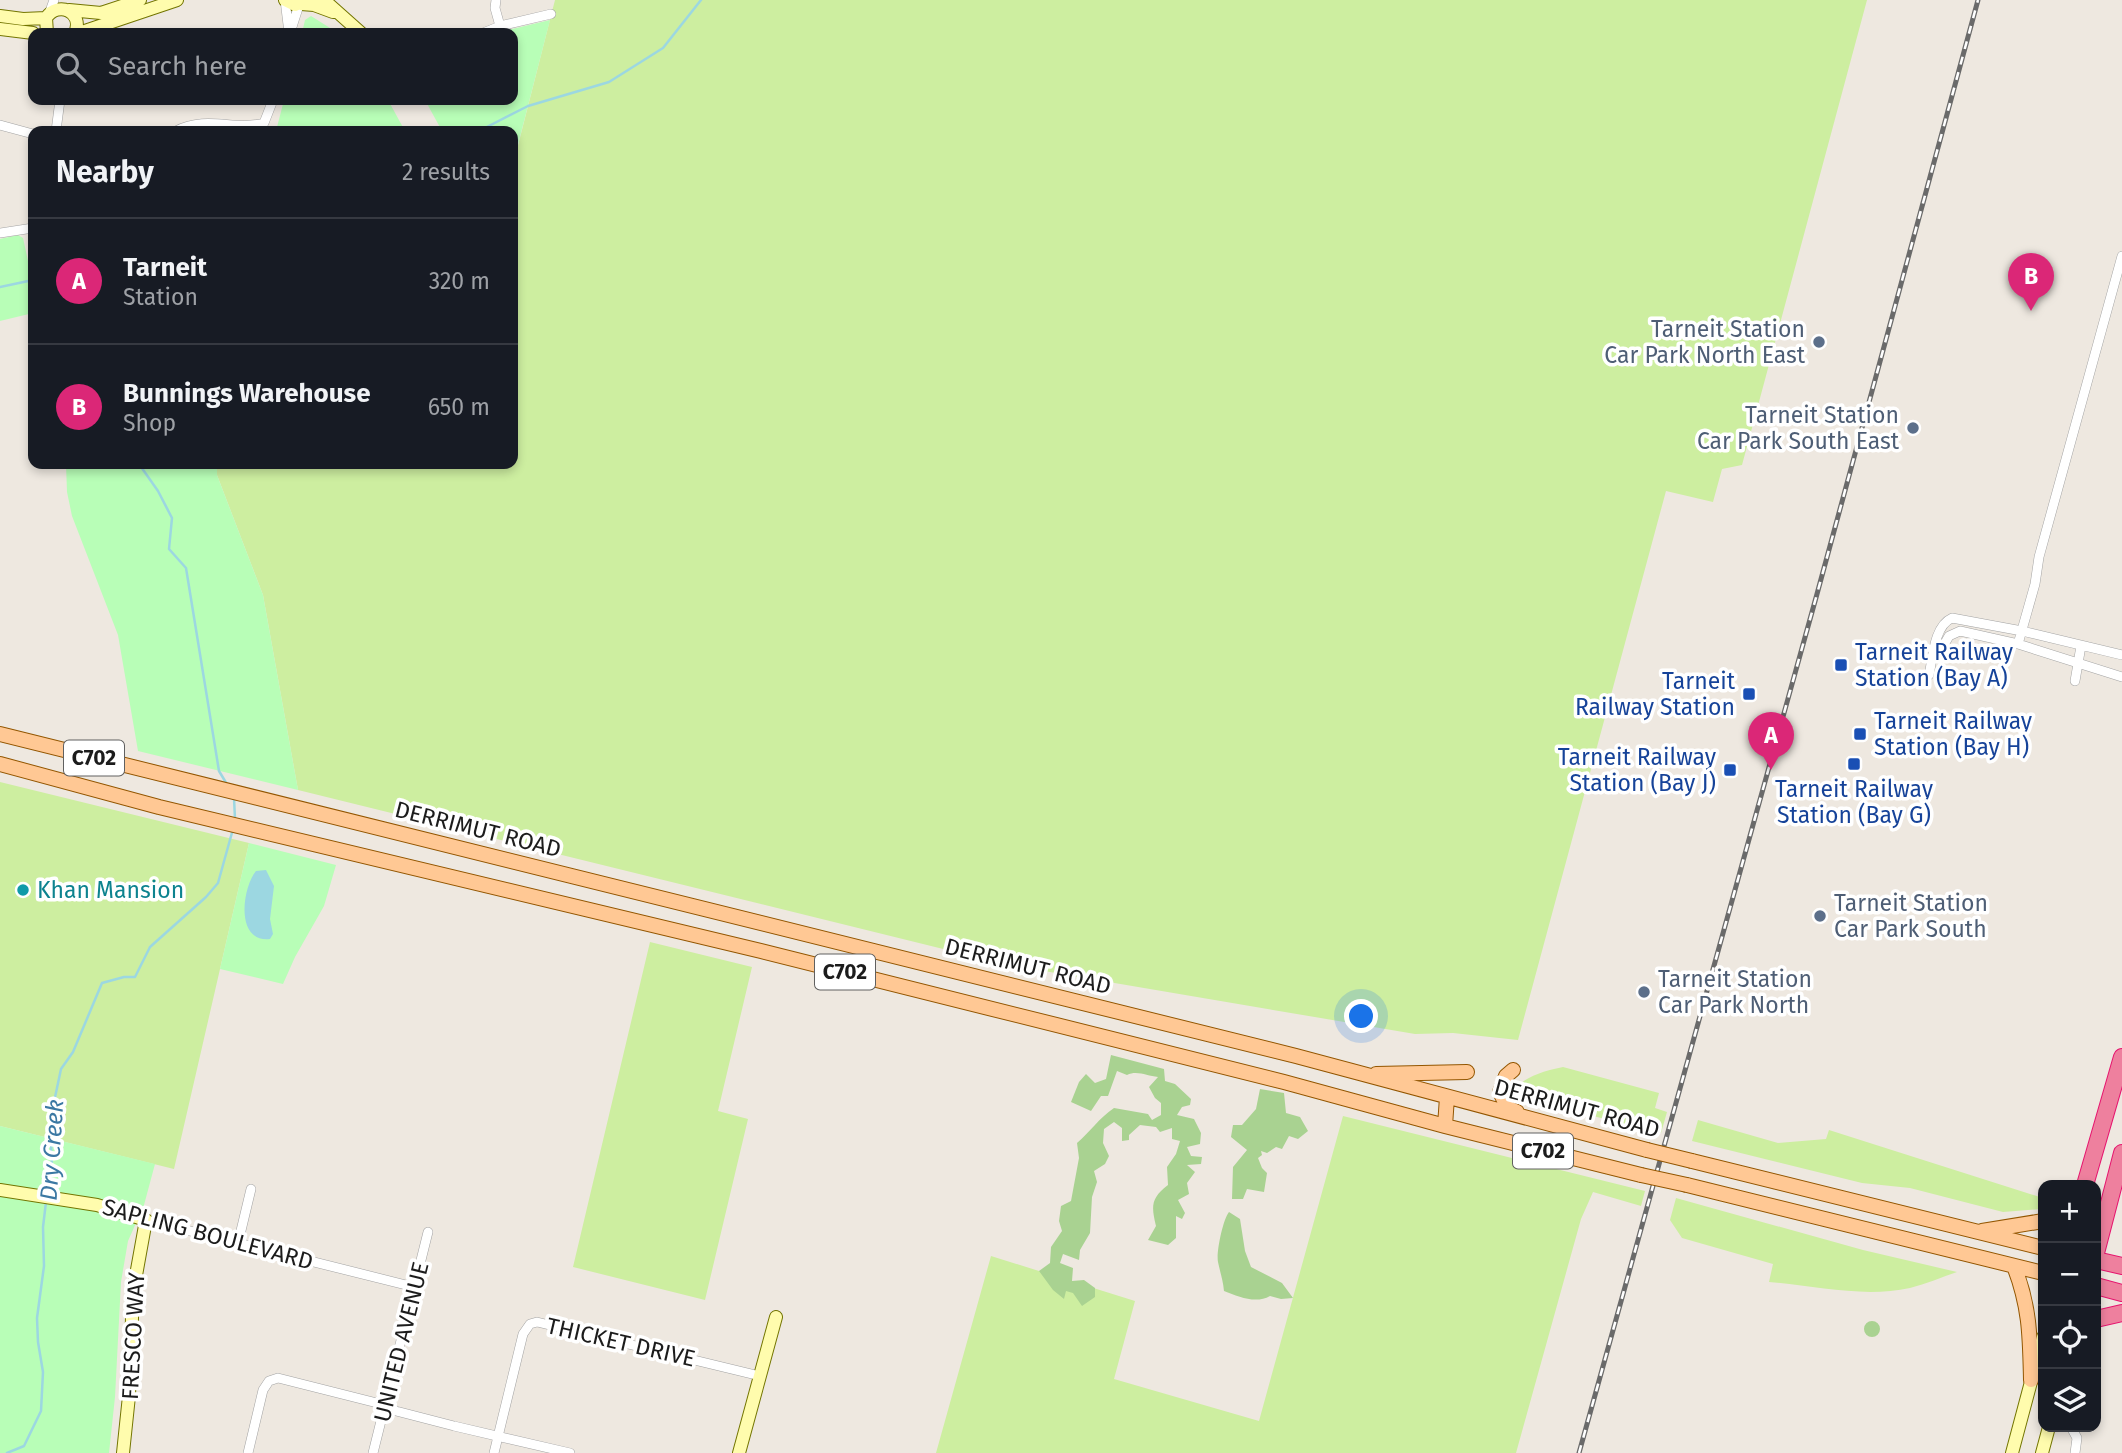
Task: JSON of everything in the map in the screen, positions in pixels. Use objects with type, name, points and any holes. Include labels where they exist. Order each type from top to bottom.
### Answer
[{"type":"highway","points":[[2086,1180],[2122,1057]]},
{"type":"highway","points":[[2122,1154],[2122,1168]]},
{"type":"highway","points":[[2099,1243],[2122,1154]]},
{"type":"highway","points":[[2101,1261],[2122,1266]]},
{"type":"highway","points":[[2101,1287],[2122,1293]]},
{"type":"highway","points":[[2101,1318],[2122,1313]]},
{"type":"main road","name":"DERRIMUT ROAD","points":[[0,734],[1364,1074],[1647,1150],[2038,1247]]},
{"type":"main road","name":"C702","points":[[0,764],[179,812],[788,958],[1284,1082],[1444,1126],[2038,1272]]},
{"type":"main road","points":[[1513,1070],[1506,1076],[1500,1092],[1501,1097],[1508,1108],[1525,1116]]},
{"type":"main road","points":[[1364,1074],[1467,1072]]},
{"type":"main road","points":[[1444,1126],[1447,1097]]},
{"type":"main road","points":[[1444,1126],[1462,1101]]},
{"type":"main road","points":[[1977,1232],[2038,1221]]},
{"type":"main road","points":[[2014,1266],[2027,1307],[2031,1380]]},
{"type":"street","points":[[45,28],[54,0]]},
{"type":"street","points":[[0,16],[23,19],[47,16],[57,8],[67,6],[101,12],[139,0]]},
{"type":"street","points":[[92,28],[177,0]]},
{"type":"street","points":[[285,0],[291,4],[314,5],[337,13]]},
{"type":"street","points":[[285,0],[289,28]]},
{"type":"street","points":[[324,0],[354,28]]},
{"type":"street","points":[[496,0],[499,26]]},
{"type":"street","points":[[292,28],[302,3]]},
{"type":"street","points":[[67,6],[78,21],[77,28]]},
{"type":"street","points":[[495,28],[551,14]]},
{"type":"street","points":[[0,29],[28,32]]},
{"type":"street","points":[[57,126],[59,105]]},
{"type":"street","points":[[192,126],[204,122],[252,125],[264,123],[271,105]]},
{"type":"street","points":[[0,125],[28,133]]},
{"type":"street","points":[[0,233],[28,228]]},
{"type":"street","points":[[2018,644],[2035,584],[2039,557],[2122,256]]},
{"type":"street","points":[[2122,655],[1966,619],[1948,619],[1940,630],[1929,675],[1944,641],[1955,632],[1972,633],[2018,644],[2122,677]]},
{"type":"street","points":[[2075,681],[2081,646]]},
{"type":"street","points":[[238,1243],[251,1189]]},
{"type":"street","name":"SAPLING BOULEVARD","points":[[0,1190],[75,1201],[414,1287]]},
{"type":"street","name":"FRESCO WAY","points":[[123,1453],[130,1396],[133,1292],[146,1220]]},
{"type":"street","name":"UNITED AVENUE","points":[[373,1453],[428,1231]]},
{"type":"street","points":[[739,1453],[776,1317]]},
{"type":"street","name":"THICKET DRIVE","points":[[494,1453],[523,1334],[530,1324],[537,1322],[760,1376]]},
{"type":"street","points":[[2012,1453],[2038,1355]]},
{"type":"street","points":[[248,1453],[263,1390],[273,1379],[283,1379],[385,1405],[408,1414],[570,1453]]},
{"type":"street","points":[[2042,1453],[2048,1432]]},
{"type":"street","points":[[2074,1432],[2077,1438],[2075,1453]]},
{"type":"green space","points":[[555,0],[1867,0],[1742,465],[1722,469],[1713,502],[1666,491],[1518,1040],[1453,1033],[1415,1034],[1008,965],[298,790],[263,595],[217,469],[518,469],[518,145]]},
{"type":"green space","points":[[311,16],[330,28],[303,28],[305,20]]},
{"type":"green space","points":[[550,20],[518,145],[518,126],[439,126],[428,105],[518,105],[517,28]]},
{"type":"green space","points":[[283,105],[391,105],[402,126],[277,126]]},
{"type":"green space","points":[[18,235],[23,238],[28,261],[28,314],[0,321],[0,239]]},
{"type":"green space","points":[[66,469],[217,469],[263,595],[298,790],[138,751],[118,635],[72,516]]},
{"type":"green space","points":[[0,782],[249,843],[174,1169],[0,1126]]},
{"type":"green space","points":[[249,843],[336,865],[324,906],[283,984],[220,969]]},
{"type":"green space","points":[[650,942],[752,967],[718,1111],[748,1119],[705,1300],[573,1267]]},
{"type":"green space","points":[[1111,1055],[1164,1069],[1165,1081],[1175,1084],[1191,1099],[1190,1105],[1182,1107],[1177,1115],[1194,1119],[1201,1133],[1200,1144],[1187,1147],[1191,1156],[1202,1157],[1201,1164],[1187,1165],[1195,1172],[1187,1183],[1189,1194],[1178,1200],[1185,1213],[1182,1219],[1176,1216],[1176,1238],[1168,1245],[1148,1240],[1156,1226],[1153,1213],[1155,1198],[1168,1185],[1167,1167],[1176,1154],[1180,1141],[1172,1139],[1172,1128],[1160,1132],[1156,1127],[1140,1125],[1129,1135],[1129,1140],[1122,1141],[1122,1128],[1114,1122],[1104,1129],[1103,1143],[1109,1156],[1105,1164],[1094,1171],[1097,1182],[1092,1197],[1090,1233],[1080,1250],[1079,1260],[1063,1254],[1060,1263],[1073,1268],[1072,1281],[1084,1280],[1095,1288],[1095,1297],[1082,1306],[1073,1293],[1066,1291],[1064,1299],[1053,1290],[1039,1271],[1050,1263],[1051,1247],[1062,1231],[1059,1221],[1061,1206],[1071,1201],[1079,1158],[1077,1143],[1114,1108],[1148,1114],[1152,1120],[1161,1115],[1161,1103],[1149,1087],[1158,1077],[1138,1073],[1127,1075],[1117,1071],[1108,1096],[1101,1096],[1091,1111],[1071,1102],[1079,1082],[1086,1074],[1095,1083],[1106,1079]]},
{"type":"green space","points":[[1563,1067],[1659,1093],[1655,1108],[1667,1112],[1661,1133],[1517,1097],[1514,1092],[1528,1078]]},
{"type":"green space","points":[[1260,1089],[1284,1093],[1286,1113],[1300,1117],[1308,1131],[1298,1139],[1289,1136],[1282,1149],[1276,1147],[1267,1153],[1261,1151],[1262,1155],[1258,1158],[1267,1173],[1264,1192],[1247,1189],[1243,1199],[1232,1199],[1233,1167],[1247,1150],[1231,1137],[1233,1125],[1242,1125],[1256,1109]]},
{"type":"green space","points":[[1343,1116],[1645,1191],[1641,1206],[1593,1192],[1581,1219],[1516,1453],[936,1453],[991,1256],[1135,1301],[1114,1379],[1259,1421]]},
{"type":"green space","points":[[1698,1120],[1778,1143],[1826,1139],[1829,1130],[2038,1196],[2038,1209],[2003,1212],[1910,1188],[1862,1183],[1692,1141]]},
{"type":"green space","points":[[0,1126],[155,1164],[144,1205],[128,1241],[121,1282],[109,1453],[0,1453]]},
{"type":"green space","points":[[1676,1198],[1863,1250],[1957,1272],[1910,1288],[1875,1292],[1769,1282],[1773,1264],[1682,1238],[1670,1220]]},
{"type":"green space","points":[[1229,1212],[1240,1219],[1245,1251],[1251,1267],[1282,1283],[1293,1298],[1270,1296],[1253,1300],[1224,1291],[1218,1251],[1222,1229]]},
{"type":"green space","points":[[1869,1321],[1875,1321],[1880,1329],[1878,1335],[1869,1337],[1864,1332],[1864,1326]]},
{"type":"water","points":[[266,870],[274,886],[270,919],[273,934],[270,939],[259,938],[251,932],[246,924],[245,913],[247,889],[251,879],[256,871]]},
{"type":"waterway","name":"Dry Creek","points":[[489,126],[528,106],[609,82],[663,48],[701,0]]},
{"type":"waterway","points":[[0,287],[28,281]]},
{"type":"waterway","name":"Dry Creek","points":[[143,469],[172,518],[169,549],[186,568],[219,771],[228,786]]},
{"type":"waterway","name":"Dry Creek","points":[[234,798],[235,819]]},
{"type":"waterway","name":"Dry Creek","points":[[47,1192],[52,1168],[50,1121],[61,1069],[73,1052],[102,983],[135,977],[150,947],[218,883],[233,829]]},
{"type":"waterway","name":"Dry Creek","points":[[7,1453],[24,1446],[41,1411],[43,1372],[37,1318],[44,1266],[43,1227],[46,1202]]},
{"type":"railway","points":[[1579,1453],[1978,0]]},
{"type":"place","name":"Bunnings Warehouse","points":[[2031,311]]},
{"type":"place","name":"Tarneit Station Car Park North East","points":[[1819,342]]},
{"type":"place","name":"Tarneit Station Car Park South East","points":[[1913,428]]},
{"type":"place","name":"Tarneit Railway Station (Bay A)","points":[[1841,665]]},
{"type":"place","name":"Tarneit Railway Station","points":[[1749,694]]},
{"type":"place","name":"Tarneit Railway Station (Bay H)","points":[[1860,734]]},
{"type":"place","name":"Tarneit Railway Station (Bay G)","points":[[1854,764]]},
{"type":"place","name":"Tarneit Railway Station (Bay J)","points":[[1730,770]]},
{"type":"place","name":"Tarneit","points":[[1771,770]]},
{"type":"place","name":"Khan Mansion","points":[[23,890]]},
{"type":"place","name":"Tarneit Station Car Park South","points":[[1820,916]]},
{"type":"place","name":"Tarneit Station Car Park North","points":[[1644,992]]}]
